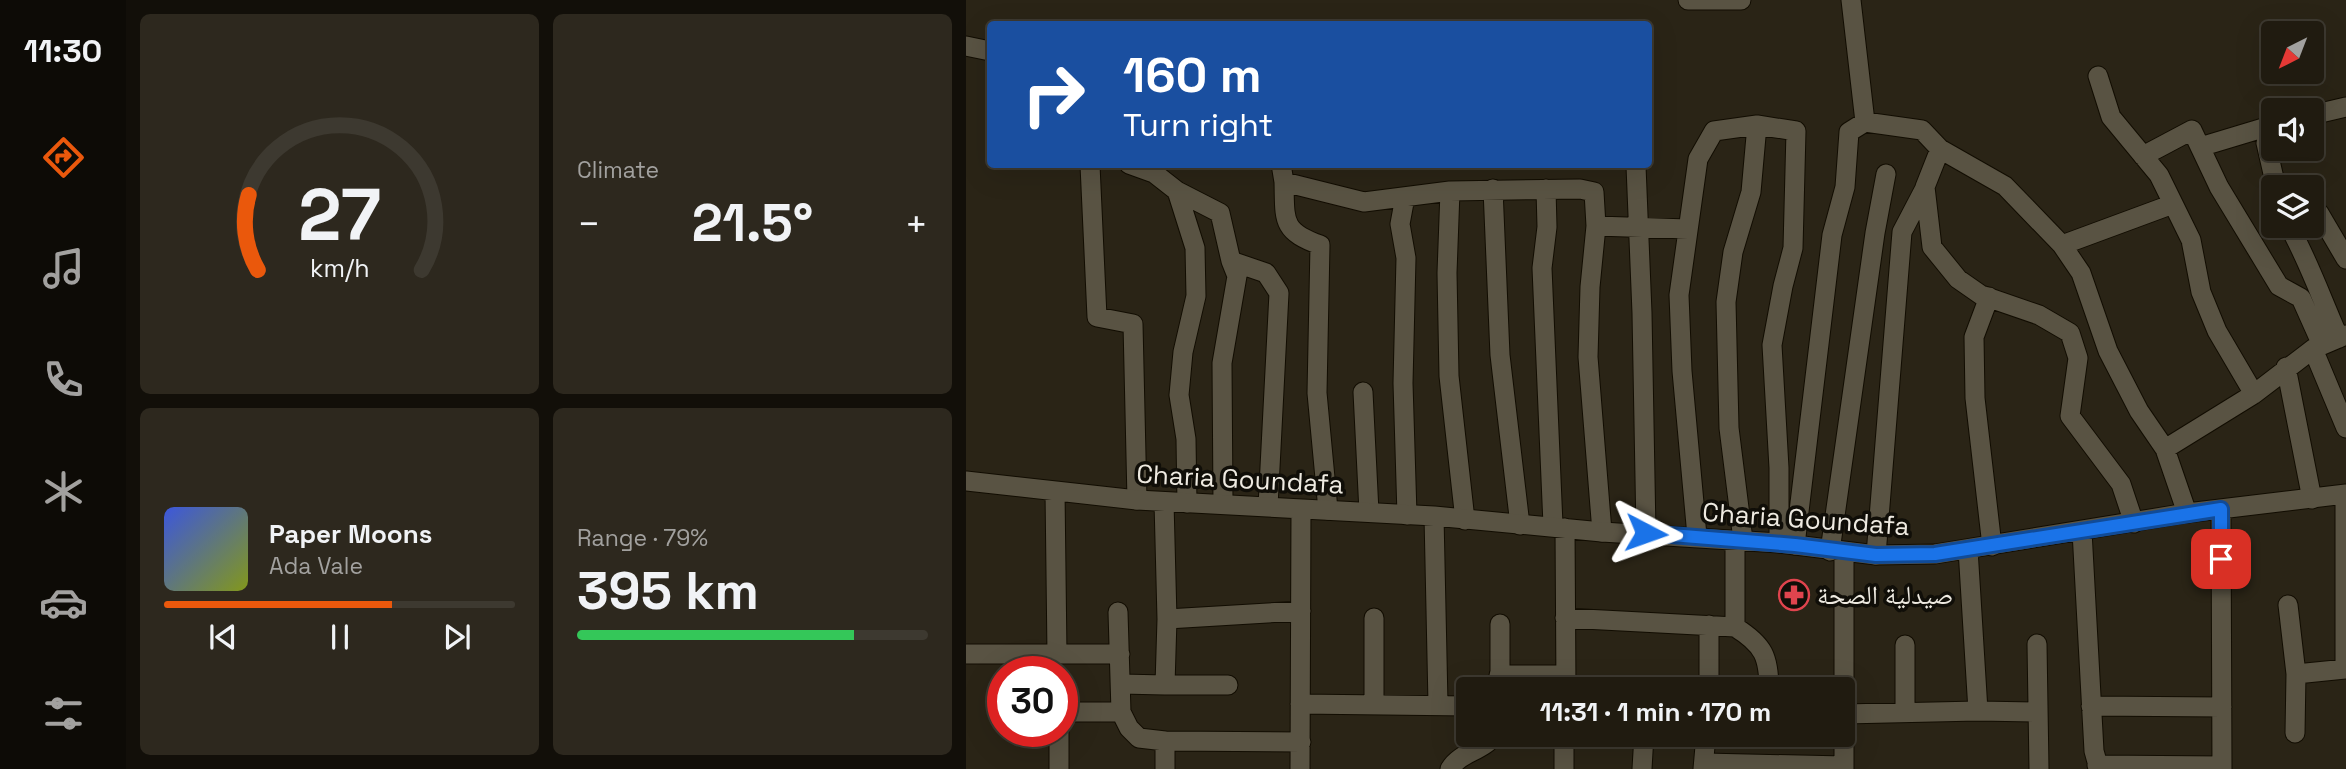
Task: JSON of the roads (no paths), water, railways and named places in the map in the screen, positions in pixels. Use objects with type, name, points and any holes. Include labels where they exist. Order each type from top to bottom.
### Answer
[{"type":"street","points":[[1688,0],[1741,0]]},
{"type":"street","points":[[1851,0],[1865,122]]},
{"type":"street","points":[[966,46],[987,50]]},
{"type":"street","points":[[2098,76],[2110,117],[2159,175],[2191,240],[2201,292],[2217,331],[2254,394]]},
{"type":"street","points":[[2324,112],[2346,107]]},
{"type":"street","points":[[1787,544],[1832,235],[1845,187],[1849,132],[1865,122],[1922,130],[1940,149],[2005,186],[2062,245],[2081,273],[2108,351],[2139,411],[2165,449],[2187,513]]},
{"type":"street","points":[[1697,536],[1682,371],[1680,308],[1698,159],[1714,131],[1756,125],[1796,131],[1793,248],[1772,345],[1779,468],[1787,544]]},
{"type":"street","points":[[1735,627],[1739,540],[1729,428],[1726,302],[1734,252],[1751,192],[1756,125]]},
{"type":"street","points":[[2143,156],[2192,130],[2219,187],[2278,286],[2301,298],[2330,342]]},
{"type":"street","points":[[2200,147],[2261,136]]},
{"type":"street","points":[[1876,555],[1902,232],[1925,187],[1940,149]]},
{"type":"street","points":[[1090,168],[1097,317],[1133,324],[1137,500]]},
{"type":"street","points":[[1140,168],[1154,173],[1177,191],[1220,214],[1237,276],[1222,363],[1223,504]]},
{"type":"street","points":[[1636,168],[1646,533]]},
{"type":"street","points":[[1328,510],[1317,393],[1320,245],[1297,236],[1284,216],[1282,173],[1363,202],[1450,191],[1580,189],[1594,192],[1596,226],[1590,287],[1588,357],[1602,532]]},
{"type":"street","points":[[1842,677],[1837,551],[1874,233],[1886,174]]},
{"type":"street","points":[[1925,187],[1932,247],[1958,279],[1989,297],[2039,315],[2070,333],[2078,358],[2070,416],[2121,484],[2134,523]]},
{"type":"street","points":[[1546,189],[1542,268],[1565,618],[1566,677]]},
{"type":"street","points":[[1493,190],[1500,355],[1520,525]]},
{"type":"street","points":[[1177,191],[1195,248],[1196,296],[1183,352],[1179,395],[1186,439],[1187,503]]},
{"type":"street","points":[[1450,191],[1447,273],[1450,376],[1465,520]]},
{"type":"street","points":[[1405,197],[1400,224],[1406,258],[1403,383],[1407,515]]},
{"type":"street","points":[[2062,245],[2173,204]]},
{"type":"street","points":[[2324,222],[2346,260]]},
{"type":"street","points":[[1596,226],[1688,229]]},
{"type":"street","points":[[2296,238],[2306,256],[2319,295],[2346,428]]},
{"type":"street","points":[[1231,261],[1266,273],[1279,293],[1268,506]]},
{"type":"street","points":[[1989,297],[1975,337],[1975,398],[1992,546]]},
{"type":"street","points":[[2165,449],[2254,394],[2286,367],[2330,342]]},
{"type":"street","points":[[2286,367],[2312,499]]},
{"type":"street","points":[[1363,392],[1369,512]]},
{"type":"street","name":"Charia Goundafa","points":[[966,481],[1137,500],[1434,516],[1602,532],[1697,536],[1876,555],[1935,554],[2187,513],[2345,494]]},
{"type":"street","points":[[1055,491],[1057,654]]},
{"type":"street","points":[[2296,674],[2345,669],[2345,494]]},
{"type":"street","points":[[1164,502],[1167,620],[1165,685]]},
{"type":"street","points":[[1300,769],[1301,509]]},
{"type":"street","points":[[2082,531],[2094,751],[2098,767],[2222,767],[2221,509]]},
{"type":"street","points":[[1434,516],[1438,704]]},
{"type":"street","points":[[1968,549],[1978,710]]},
{"type":"street","points":[[2288,605],[2296,674],[2295,733]]},
{"type":"street","points":[[1167,620],[1301,611]]},
{"type":"street","points":[[1118,612],[1121,712],[1129,728],[1139,738],[1165,741],[1301,742]]},
{"type":"street","points":[[1374,618],[1374,704]]},
{"type":"street","points":[[1565,618],[1735,627],[1747,634],[1765,654],[1769,677]]},
{"type":"street","points":[[1500,624],[1500,677]]},
{"type":"street","points":[[1709,625],[1709,677]]},
{"type":"street","points":[[2037,644],[2039,769]]},
{"type":"street","points":[[1905,645],[1905,712]]},
{"type":"street","points":[[966,654],[1120,654]]},
{"type":"street","points":[[1121,684],[1228,685]]},
{"type":"street","points":[[1300,704],[1456,705]]},
{"type":"street","points":[[2091,706],[2222,707]]},
{"type":"street","points":[[1855,714],[1978,710],[2038,712]]},
{"type":"street","points":[[1078,712],[1121,712]]},
{"type":"street","points":[[1165,741],[1165,769]]},
{"type":"street","points":[[1059,747],[1059,769]]},
{"type":"street","points":[[1450,769],[1460,756],[1481,747]]},
{"type":"street","points":[[1564,747],[1564,769]]},
{"type":"street","points":[[1642,769],[1643,747]]},
{"type":"street","points":[[1705,747],[1703,766],[1844,768],[1844,747]]},
{"type":"place","name":"صيدلية الصحة","points":[[1794,595]]}]
